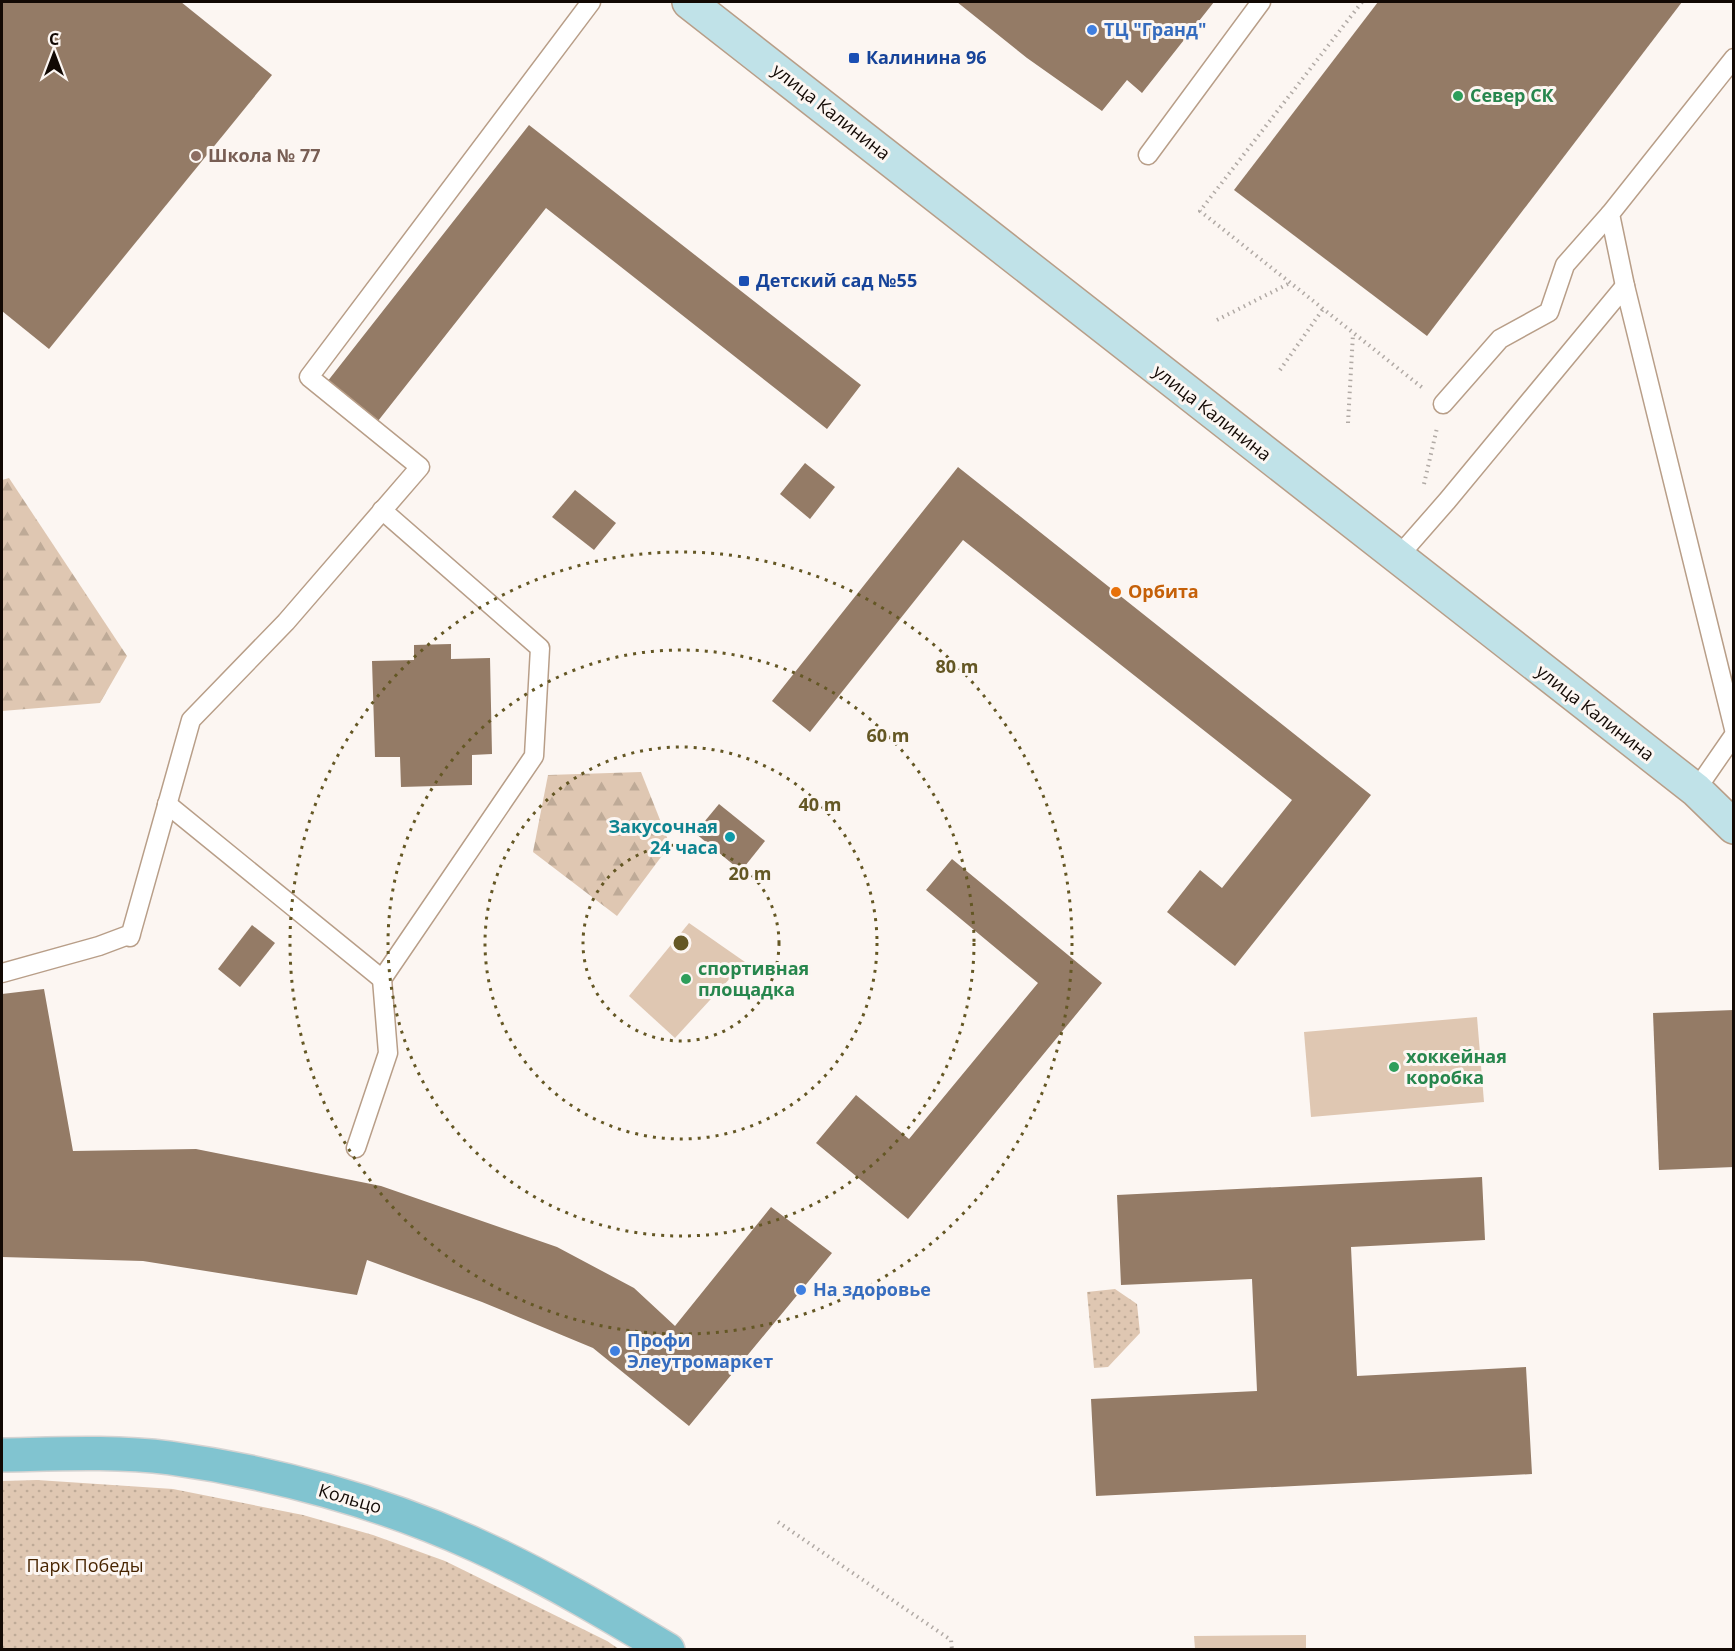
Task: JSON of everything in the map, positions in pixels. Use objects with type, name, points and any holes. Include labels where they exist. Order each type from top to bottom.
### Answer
[{"type":"main road","name":"улица Калинина","points":[[690,2],[1696,790],[1734,827]]},
{"type":"main road","name":"Кольцо","points":[[2,1455],[87,1453],[169,1458],[250,1472],[381,1507],[495,1554],[556,1585],[668,1650]]},
{"type":"lane","points":[[2,973],[99,946],[131,934],[130,938],[191,720],[286,622],[420,467],[309,377],[591,2]]},
{"type":"lane","points":[[1148,155],[1261,2]]},
{"type":"lane","points":[[1443,404],[1500,339],[1549,312],[1565,265],[1610,214],[1734,58]]},
{"type":"lane","points":[[1610,214],[1625,286],[1734,729]]},
{"type":"lane","points":[[1397,558],[1625,286]]},
{"type":"lane","points":[[356,1148],[388,1053],[382,979],[534,756],[540,648],[382,510]]},
{"type":"lane","points":[[1696,790],[1734,735]]},
{"type":"lane","points":[[167,804],[382,979]]},
{"type":"path","points":[[1362,2],[1200,211],[1443,404],[1424,484]]},
{"type":"path","points":[[1217,320],[1290,283]]},
{"type":"path","points":[[1280,370],[1323,309]]},
{"type":"path","points":[[1348,423],[1353,333]]},
{"type":"path","points":[[778,1522],[951,1640],[952,1650]]},
{"type":"green space","points":[[9,478],[127,656],[100,703],[2,711],[2,480]]},
{"type":"green space","points":[[641,772],[670,845],[617,916],[533,852],[548,775]]},
{"type":"green space","name":"спортивная площадка","points":[[689,923],[745,962],[675,1038],[629,996]]},
{"type":"green space","name":"хоккейная коробка","points":[[1477,1017],[1484,1102],[1311,1117],[1304,1032]]},
{"type":"green space","points":[[1115,1289],[1137,1304],[1140,1333],[1108,1367],[1094,1368],[1087,1292]]},
{"type":"green space","name":"Парк Победы","points":[[37,1480],[173,1489],[303,1515],[373,1535],[445,1561],[619,1649],[2,1649],[2,1481]]},
{"type":"green space","points":[[1306,1635],[1306,1649],[1195,1649],[1194,1636]]},
{"type":"building","points":[[2,2],[181,2],[272,75],[49,349],[2,311]]},
{"type":"building","name":"ТЦ \"Гранд\"","points":[[957,2],[1214,2],[1142,93],[1127,80],[1102,111],[1027,58]]},
{"type":"building","name":"Север СК","points":[[1378,2],[1682,2],[1427,336],[1234,190]]},
{"type":"building","points":[[529,125],[861,385],[827,429],[546,208],[378,421],[327,382]]},
{"type":"building","points":[[805,463],[835,487],[810,519],[780,494]]},
{"type":"building","points":[[958,467],[1371,795],[1235,966],[1167,912],[1200,870],[1222,888],[1292,800],[963,540],[810,732],[772,701]]},
{"type":"building","points":[[575,490],[616,523],[594,550],[552,517]]},
{"type":"building","points":[[451,644],[451,659],[490,658],[492,754],[472,755],[472,785],[401,787],[400,757],[375,757],[372,661],[414,660],[414,645]]},
{"type":"building","name":"Закусочная 24 часа","points":[[719,804],[765,841],[741,871],[695,833]]},
{"type":"building","points":[[952,859],[1102,983],[908,1219],[816,1143],[856,1095],[909,1139],[1038,983],[926,890]]},
{"type":"building","points":[[252,925],[275,943],[240,987],[218,969]]},
{"type":"building","points":[[44,989],[73,1151],[196,1149],[381,1186],[557,1247],[634,1288],[675,1326],[771,1207],[832,1253],[689,1426],[593,1348],[482,1302],[367,1260],[357,1295],[143,1261],[2,1257],[2,994]]},
{"type":"building","points":[[1734,1010],[1734,1167],[1659,1170],[1653,1013]]},
{"type":"building","points":[[1482,1177],[1485,1240],[1351,1247],[1357,1376],[1526,1367],[1532,1474],[1096,1496],[1091,1399],[1257,1391],[1252,1279],[1121,1285],[1117,1195]]},
{"type":"place","name":"ТЦ \"Гранд\"","points":[[1092,30]]},
{"type":"place","name":"Калинина 96","points":[[854,58]]},
{"type":"place","name":"Север СК","points":[[1458,96]]},
{"type":"place","name":"Школа № 77","points":[[196,156]]},
{"type":"place","name":"Детский сад №55","points":[[744,281]]},
{"type":"place","name":"Орбита","points":[[1116,592]]},
{"type":"place","name":"Закусочная 24 часа","points":[[730,837]]},
{"type":"place","name":"спортивная площадка","points":[[686,979]]},
{"type":"place","name":"хоккейная коробка","points":[[1394,1067]]},
{"type":"place","name":"На здоровье","points":[[801,1290]]},
{"type":"place","name":"Профи Элеутромаркет","points":[[615,1351]]}]
